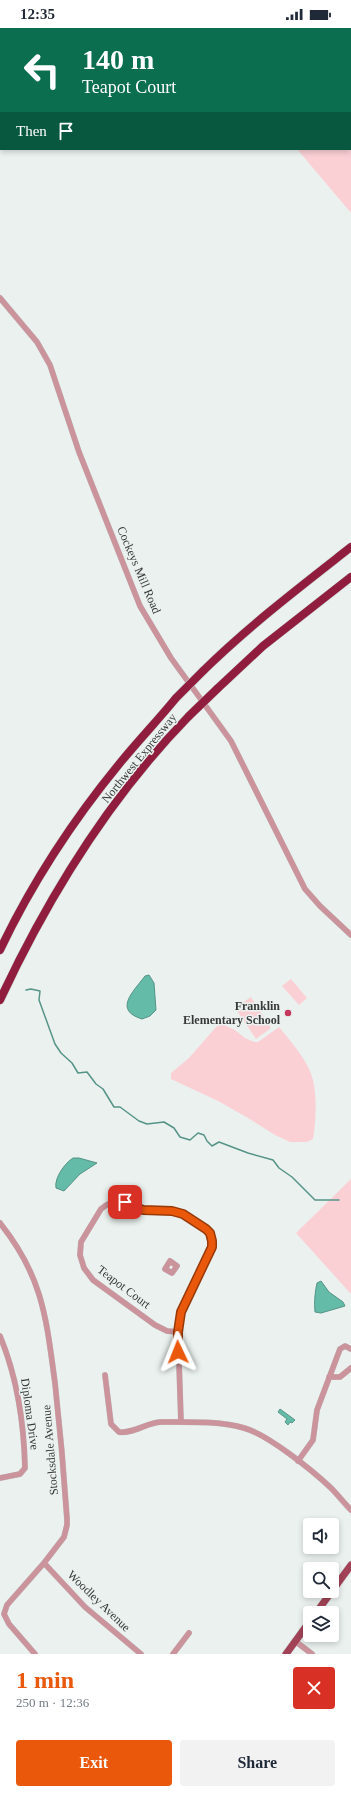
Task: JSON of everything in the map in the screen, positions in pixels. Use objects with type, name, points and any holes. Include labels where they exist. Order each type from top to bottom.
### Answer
[{"type":"highway","name":"Northwest Expressway","points":[[0,950],[26,900],[63,842],[120,764],[176,698],[203,671],[270,610],[351,547]]},
{"type":"highway","name":"Northwest Expressway","points":[[0,1000],[22,954],[46,910],[81,853],[120,798],[173,732],[263,646],[351,577]]},
{"type":"main road","points":[[321,1606],[351,1565]]},
{"type":"main road","points":[[286,1654],[303,1631]]},
{"type":"street","name":"Cockeys Mill Road","points":[[0,298],[37,342],[48,360],[79,452],[131,584],[144,612],[171,658],[232,743],[306,889],[320,906],[351,935]]},
{"type":"street","name":"Teapot Court","points":[[178,1332],[167,1331],[155,1325],[93,1280],[84,1268],[80,1255],[81,1242],[101,1209],[110,1202],[119,1201],[143,1210],[179,1212],[210,1233],[212,1247],[184,1305],[178,1332],[181,1422]]},
{"type":"street","name":"Stocksdale Avenue","points":[[0,1223],[15,1242],[30,1269],[41,1298],[49,1332],[61,1430],[68,1525],[64,1537],[44,1563],[7,1605],[4,1614],[9,1624],[35,1654]]},
{"type":"street","name":"Diploma Drive","points":[[0,1336],[1,1344],[16,1383],[25,1468],[20,1474],[0,1478]]},
{"type":"street","points":[[298,1461],[313,1440],[317,1410],[340,1349],[345,1346],[351,1349]]},
{"type":"street","points":[[329,1377],[340,1377],[351,1368]]},
{"type":"street","points":[[104,1375],[111,1424],[118,1432],[130,1432],[154,1422],[227,1425],[244,1428],[263,1436],[298,1461],[330,1487],[351,1510]]},
{"type":"street","name":"Woodley Avenue","points":[[44,1563],[86,1607],[141,1654]]},
{"type":"street","points":[[173,1654],[189,1633]]},
{"type":"street","points":[[296,1641],[312,1654]]},
{"type":"shaded area","points":[[298,150],[351,150],[351,213]]},
{"type":"shaded area","points":[[149,975],[154,983],[156,1010],[150,1016],[142,1019],[133,1015],[127,1006],[128,1000],[135,988],[145,976]]},
{"type":"shaded area","points":[[291,979],[307,998],[299,1005],[282,986]]},
{"type":"shaded area","points":[[251,997],[271,1028],[256,1039],[235,1008]]},
{"type":"shaded area","points":[[222,1024],[254,1042],[258,1042],[279,1027],[294,1045],[307,1065],[313,1080],[316,1110],[313,1139],[307,1142],[290,1142],[275,1135],[218,1101],[171,1079],[171,1073],[189,1058],[216,1027]]},
{"type":"shaded area","points":[[73,1158],[79,1158],[97,1163],[80,1174],[64,1191],[56,1188],[58,1175]]},
{"type":"shaded area","points":[[351,1179],[351,1294],[296,1233]]},
{"type":"shaded area","points":[[321,1281],[329,1292],[343,1302],[345,1306],[321,1313],[315,1312],[316,1286],[317,1283]]},
{"type":"shaded area","points":[[280,1409],[295,1420],[292,1423],[290,1422],[288,1425],[285,1422],[287,1419],[278,1412]]},
{"type":"waterway","points":[[26,990],[31,989],[40,991],[39,1000],[55,1044],[61,1053],[72,1063],[78,1073],[87,1072],[96,1084],[103,1089],[114,1107],[120,1107],[139,1121],[147,1124],[164,1122],[174,1128],[180,1137],[190,1140],[198,1133],[204,1135],[212,1146],[219,1142],[248,1153],[273,1160],[279,1168],[292,1177],[315,1200],[339,1200]]},
{"type":"place","name":"Franklin Elementary School","points":[[288,1013]]},
{"type":"route","points":[[125,1202],[143,1210],[179,1212],[210,1233],[212,1247],[181,1312],[178,1332],[178,1352]]}]
